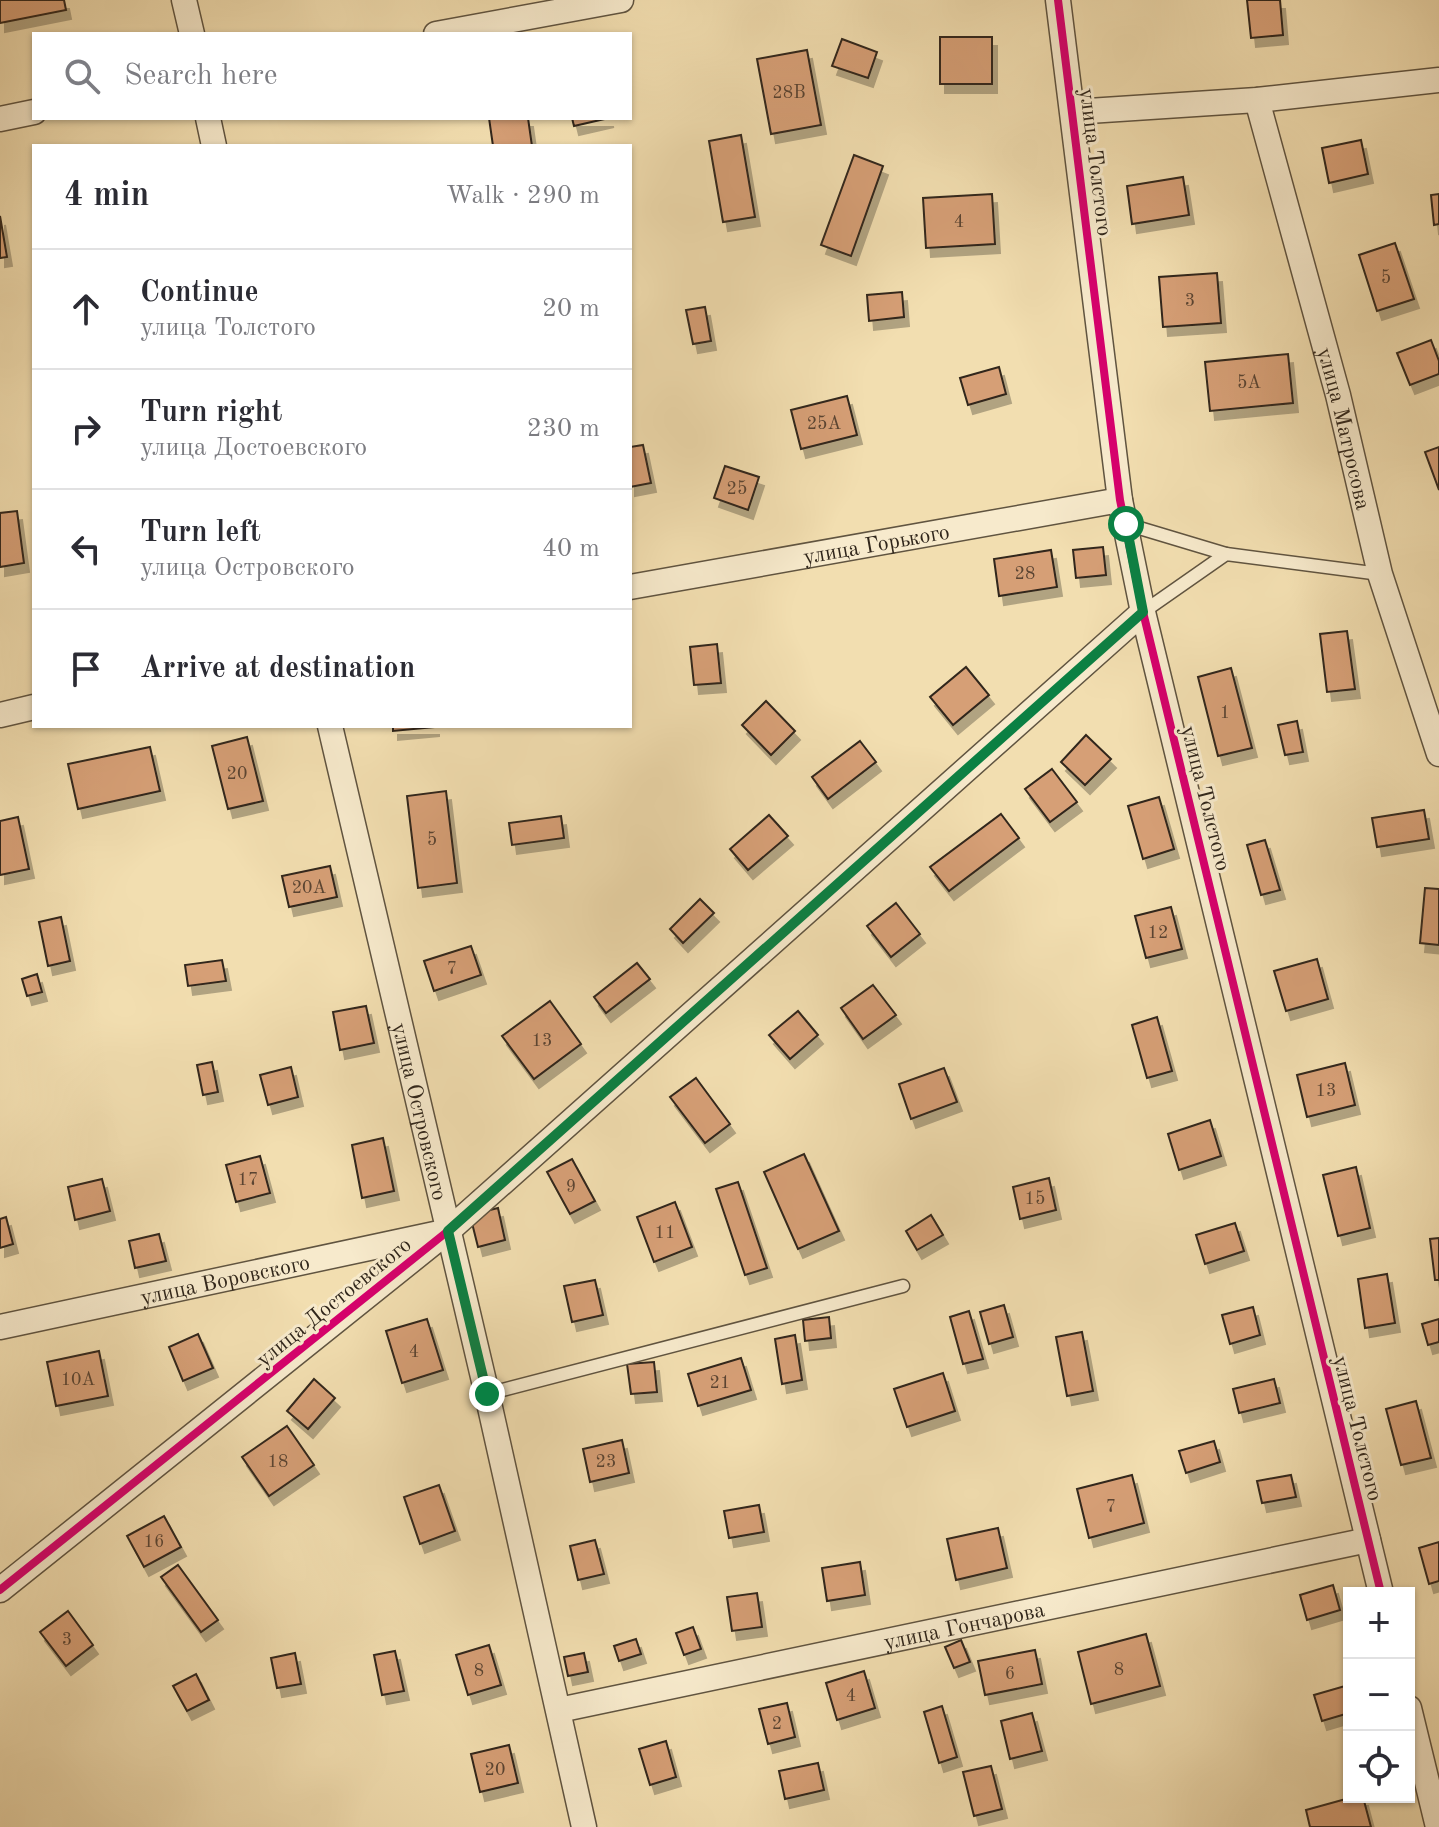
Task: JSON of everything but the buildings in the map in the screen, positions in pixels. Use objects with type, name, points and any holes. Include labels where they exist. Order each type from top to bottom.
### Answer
[{"type":"street","points":[[184,0],[192,32]]},
{"type":"street","points":[[447,32],[621,0]]},
{"type":"street","name":"улица Толстого","points":[[1058,0],[1120,500],[1143,612],[1380,1587]]},
{"type":"street","points":[[1073,112],[1257,100],[1439,80]]},
{"type":"street","name":"улица Матросова","points":[[1257,100],[1338,395],[1380,574],[1439,754]]},
{"type":"street","points":[[0,119],[32,112]]},
{"type":"street","points":[[208,120],[214,144]]},
{"type":"street","name":"улица Горького","points":[[632,587],[1120,500]]},
{"type":"street","name":"улица Достоевского","points":[[0,1590],[448,1231],[1143,612]]},
{"type":"street","points":[[0,715],[32,707]]},
{"type":"street","name":"улица Островского","points":[[330,728],[487,1394],[584,1827]]},
{"type":"street","name":"улица Воровского","points":[[0,1327],[448,1231]]},
{"type":"street","name":"улица Гончарова","points":[[559,1710],[1368,1540]]},
{"type":"street","points":[[1415,1731],[1438,1827]]},
{"type":"lane","points":[[1126,524],[1226,554],[1380,574]]},
{"type":"lane","points":[[1143,612],[1226,554]]},
{"type":"lane","points":[[487,1394],[903,1286]]},
{"type":"cycle path","points":[[1058,0],[1120,500],[1143,612],[1380,1587]]},
{"type":"cycle path","points":[[0,1590],[448,1231],[1143,612]]},
{"type":"route","points":[[487,1394],[448,1231],[1143,612],[1126,524]]}]
